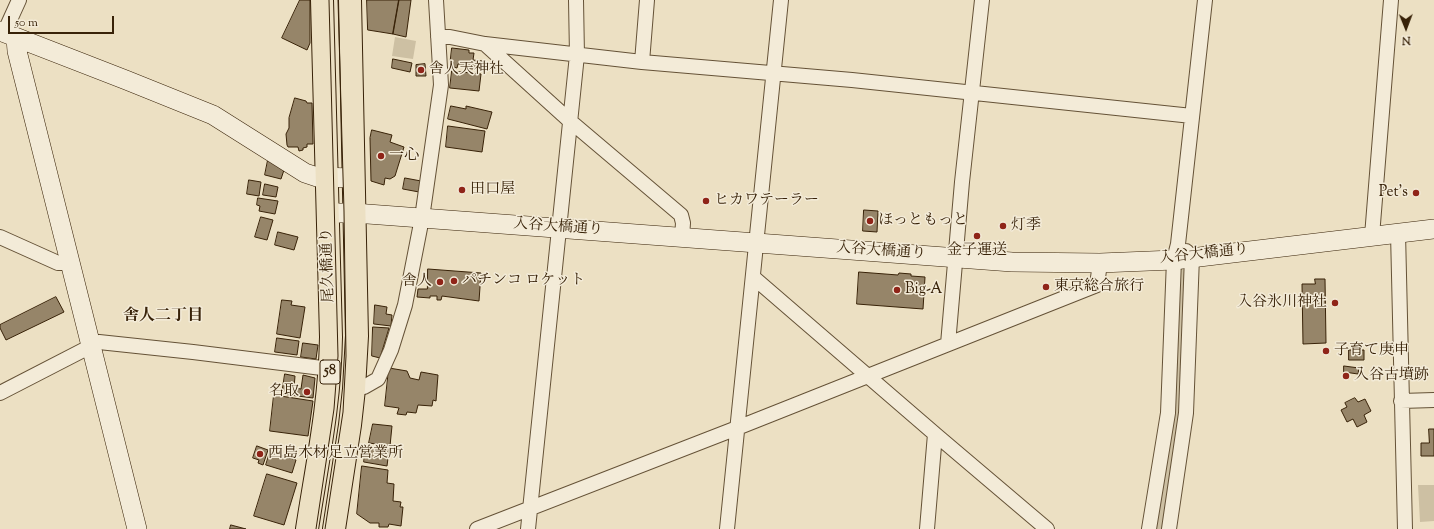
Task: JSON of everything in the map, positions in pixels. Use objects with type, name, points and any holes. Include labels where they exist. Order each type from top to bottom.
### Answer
[{"type":"main road","name":"尾久橋通り","points":[[307,529],[325,421],[330,369],[331,337],[322,0]]},
{"type":"main road","name":"尾久橋通り","points":[[334,529],[350,425],[357,336],[350,0]]},
{"type":"street","points":[[5,35],[19,0]]},
{"type":"street","points":[[354,389],[372,384],[378,379],[382,372],[405,305],[422,218],[441,85],[436,0]]},
{"type":"street","points":[[528,529],[577,55],[576,0]]},
{"type":"street","points":[[642,62],[647,0]]},
{"type":"street","points":[[727,529],[781,0]]},
{"type":"street","points":[[948,344],[955,257],[982,0]]},
{"type":"street","points":[[1149,529],[1168,413],[1192,116],[1205,0]]},
{"type":"street","points":[[1372,236],[1391,0]]},
{"type":"street","points":[[5,35],[126,80],[213,115],[305,173],[314,177],[354,178]]},
{"type":"street","points":[[5,35],[17,51],[137,529]]},
{"type":"street","points":[[438,37],[450,37],[485,44],[642,62],[852,80],[1192,116]]},
{"type":"street","points":[[485,44],[570,121],[681,215],[683,223],[682,237]]},
{"type":"street","name":"入谷大橋通り","points":[[327,213],[354,213],[1012,262],[1100,263],[1181,253],[1434,229]]},
{"type":"street","points":[[1398,233],[1405,529]]},
{"type":"street","points":[[0,237],[58,263],[71,263]]},
{"type":"street","points":[[1169,529],[1186,414],[1181,253]]},
{"type":"street","points":[[477,529],[737,428],[1097,285],[1100,263]]},
{"type":"street","points":[[753,277],[1047,529]]},
{"type":"street","points":[[0,393],[99,342],[330,369]]},
{"type":"street","points":[[1402,401],[1434,400]]},
{"type":"street","points":[[927,529],[935,434]]},
{"type":"shaded area","points":[[395,37],[416,41],[413,59],[392,56]]},
{"type":"shaded area","points":[[1188,267],[1183,415],[1165,529],[1154,529],[1177,268]]},
{"type":"shaded area","points":[[1418,485],[1434,485],[1434,521],[1420,522]]},
{"type":"building","points":[[300,0],[310,0],[310,43],[307,50],[282,38]]},
{"type":"building","points":[[367,0],[399,0],[393,34],[368,30]]},
{"type":"building","points":[[399,0],[411,0],[406,37],[393,34]]},
{"type":"building","points":[[452,48],[469,50],[469,53],[474,53],[473,60],[482,61],[481,70],[465,68],[466,64],[458,64],[457,68],[450,66]]},
{"type":"building","points":[[393,59],[412,63],[410,72],[392,68]]},
{"type":"building","points":[[425,64],[426,76],[416,76],[416,65]]},
{"type":"building","points":[[452,71],[481,74],[479,91],[450,88]]},
{"type":"building","points":[[295,98],[306,101],[307,103],[312,103],[313,144],[307,144],[307,147],[299,151],[298,147],[288,147],[286,134],[289,128],[289,118]]},
{"type":"building","points":[[451,106],[466,109],[466,106],[492,112],[487,129],[448,119]]},
{"type":"building","points":[[448,126],[485,131],[482,152],[446,147]]},
{"type":"building","points":[[372,130],[392,135],[390,142],[404,147],[395,176],[390,179],[385,178],[384,185],[371,181],[370,138]]},
{"type":"building","points":[[268,160],[284,170],[281,179],[265,175]]},
{"type":"building","points":[[405,178],[421,181],[419,192],[403,189]]},
{"type":"building","points":[[249,180],[261,182],[259,196],[247,194]]},
{"type":"building","points":[[265,184],[278,187],[276,197],[263,195]]},
{"type":"building","points":[[258,198],[278,201],[275,214],[259,211],[260,206],[257,205]]},
{"type":"building","points":[[864,210],[878,211],[877,232],[863,231]]},
{"type":"building","points":[[261,217],[273,220],[267,240],[255,237]]},
{"type":"building","points":[[278,232],[298,237],[294,250],[275,245]]},
{"type":"building","name":"パチンコ ロケット","points":[[428,269],[481,273],[479,301],[442,296],[441,300],[437,300],[437,296],[430,296],[430,298],[417,297],[418,289],[427,289]]},
{"type":"building","points":[[859,272],[898,275],[899,273],[925,277],[923,309],[857,304]]},
{"type":"building","points":[[1315,279],[1325,279],[1326,343],[1303,344],[1302,284],[1315,284]]},
{"type":"building","points":[[56,297],[64,312],[6,340],[0,325]]},
{"type":"building","points":[[282,300],[292,301],[291,305],[305,307],[300,338],[277,334]]},
{"type":"building","points":[[375,305],[387,307],[386,314],[392,315],[391,326],[374,324]]},
{"type":"building","points":[[373,327],[389,328],[380,358],[372,356]]},
{"type":"building","points":[[277,338],[299,341],[297,355],[275,352]]},
{"type":"building","points":[[303,343],[318,345],[316,359],[301,357]]},
{"type":"building","points":[[1349,350],[1364,350],[1364,360],[1349,360]]},
{"type":"building","points":[[1344,366],[1359,368],[1358,374],[1344,372]]},
{"type":"building","points":[[389,368],[407,371],[410,378],[419,380],[421,372],[438,375],[436,401],[433,400],[432,406],[418,405],[416,413],[407,412],[406,415],[397,414],[399,408],[385,406]]},
{"type":"building","points":[[285,374],[295,376],[294,388],[301,389],[303,375],[315,378],[313,398],[282,394]]},
{"type":"building","points":[[274,395],[313,401],[308,436],[270,431]]},
{"type":"building","points":[[1355,398],[1358,402],[1365,399],[1371,411],[1364,415],[1367,422],[1357,427],[1353,419],[1347,422],[1341,410],[1347,407],[1345,403]]},
{"type":"building","points":[[373,424],[392,426],[390,446],[369,443]]},
{"type":"building","points":[[1429,429],[1434,429],[1434,456],[1421,456],[1421,443],[1429,443]]},
{"type":"building","name":"西島木材足立営業所","points":[[257,446],[268,450],[263,465],[258,463],[259,460],[253,458]]},
{"type":"building","points":[[272,446],[280,448],[278,454],[296,460],[292,473],[266,465]]},
{"type":"building","points":[[366,447],[389,450],[387,466],[364,462]]},
{"type":"building","points":[[362,466],[388,470],[387,483],[394,484],[393,501],[401,502],[400,507],[403,507],[401,526],[389,524],[388,527],[379,527],[379,523],[370,523],[357,514]]},
{"type":"building","points":[[267,474],[297,483],[284,525],[254,516]]},
{"type":"building","points":[[231,525],[246,529],[230,529]]},
{"type":"tram line","points":[[316,529],[334,409],[338,356],[329,0]]},
{"type":"tram line","points":[[325,529],[343,412],[346,356],[344,211],[338,0]]},
{"type":"place","name":"舎人天神社","points":[[421,70]]},
{"type":"place","name":"一心","points":[[381,156]]},
{"type":"place","name":"田口屋","points":[[462,190]]},
{"type":"place","name":"Pet’s","points":[[1416,193]]},
{"type":"place","name":"ヒカワテーラー","points":[[706,201]]},
{"type":"place","name":"ほっともっと","points":[[870,221]]},
{"type":"place","name":"灯季","points":[[1003,226]]},
{"type":"place","name":"金子運送","points":[[977,236]]},
{"type":"place","name":"パチンコ ロケット","points":[[454,281]]},
{"type":"place","name":"舎人","points":[[440,282]]},
{"type":"place","name":"東京総合旅行","points":[[1046,287]]},
{"type":"place","name":"Big-A","points":[[897,290]]},
{"type":"place","name":"入谷氷川神社","points":[[1335,303]]},
{"type":"place","name":"子育て庚申","points":[[1326,351]]},
{"type":"place","name":"入谷古墳跡","points":[[1346,376]]},
{"type":"place","name":"名取","points":[[307,392]]},
{"type":"place","name":"西島木材足立営業所","points":[[260,454]]},
{"type":"district","name":"舎人二丁目","points":[[163,317]]}]
